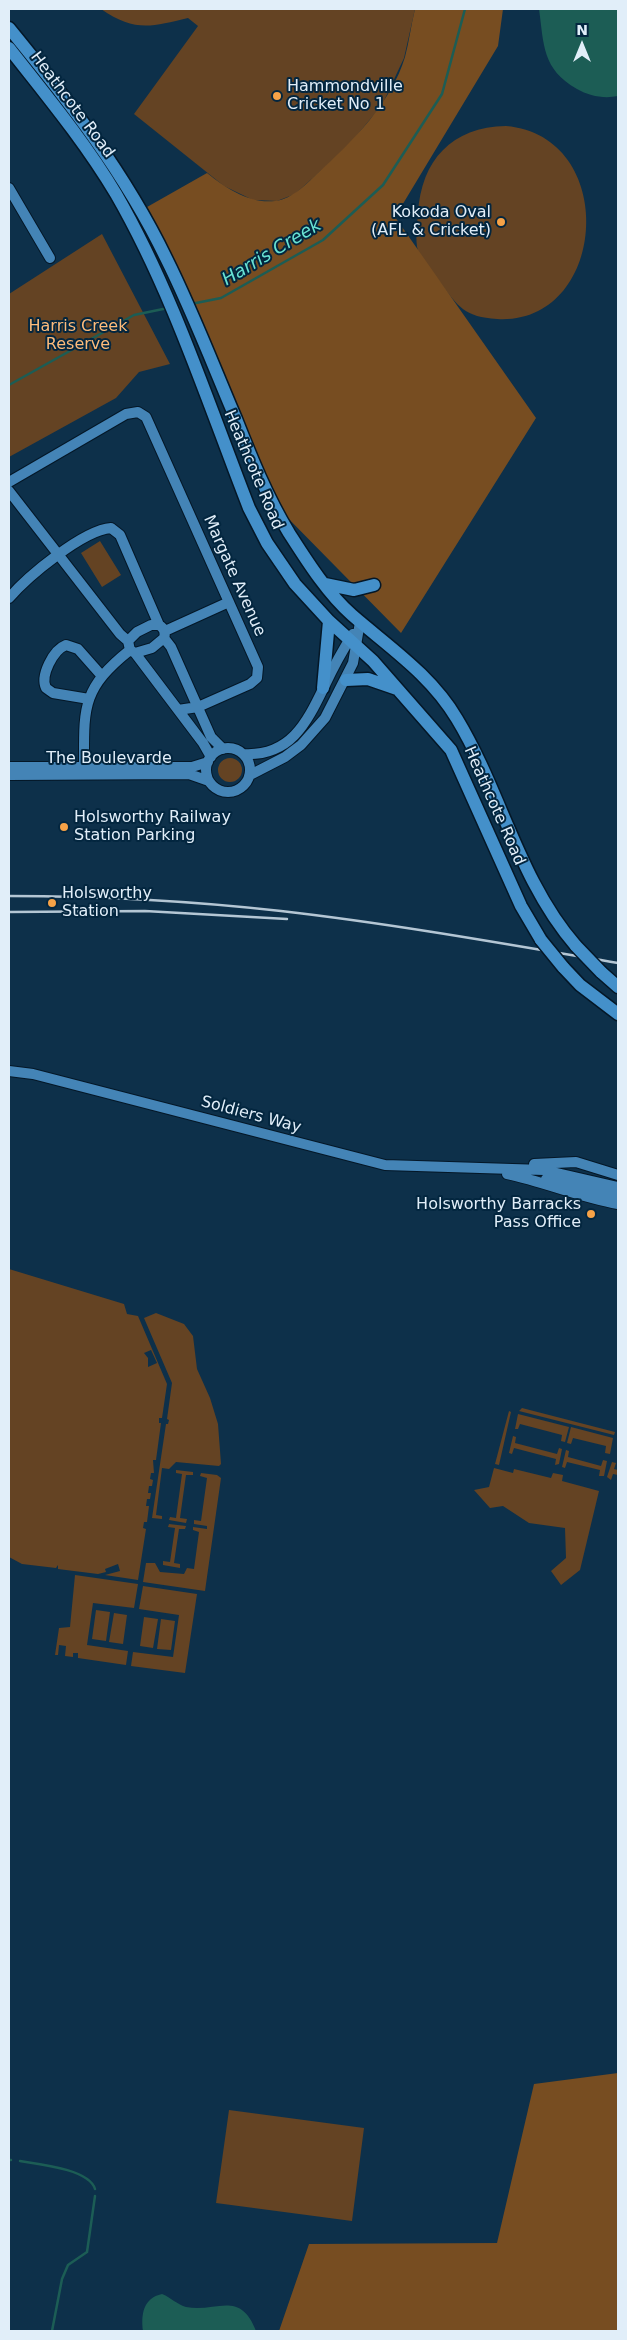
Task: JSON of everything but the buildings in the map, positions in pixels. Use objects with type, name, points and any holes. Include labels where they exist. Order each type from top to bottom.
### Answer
[{"type":"main road","name":"Heathcote Road","points":[[9,28],[107,153],[136,200],[167,260],[208,350],[247,446],[277,511],[325,584],[344,608],[405,658],[442,695],[476,753],[539,893],[556,920],[576,946],[601,972],[618,986]]},
{"type":"main road","name":"Heathcote Road","points":[[9,48],[94,159],[117,196],[154,266],[257,525],[281,565],[329,621],[399,690],[451,750],[521,906],[541,940],[563,967],[595,997],[618,1014]]},
{"type":"main road","points":[[325,584],[354,590],[374,585]]},
{"type":"main road","points":[[324,688],[329,621]]},
{"type":"main road","points":[[346,680],[368,679],[399,690]]},
{"type":"street","points":[[9,188],[50,258]]},
{"type":"street","name":"Margate Avenue","points":[[9,482],[125,415],[138,412],[147,420],[257,663],[258,675],[250,684],[198,707],[178,710]]},
{"type":"street","points":[[9,492],[178,710],[209,760],[207,774],[209,781],[217,789],[232,792],[242,788],[250,775],[277,763],[301,745],[325,718],[346,680],[353,663],[353,643]]},
{"type":"street","points":[[9,598],[27,579],[58,555],[101,530],[114,529],[120,535],[211,737],[223,749]]},
{"type":"street","points":[[84,767],[84,720],[89,699],[101,675],[131,648],[144,628],[162,631],[229,602]]},
{"type":"street","points":[[209,760],[223,749],[232,749],[243,754],[264,754],[294,737],[309,718],[324,688],[353,643],[360,622]]},
{"type":"street","points":[[131,648],[152,648],[162,631]]},
{"type":"street","points":[[89,699],[53,693],[46,688],[44,676],[62,647],[75,646],[101,675]]},
{"type":"street","points":[[243,754],[249,764],[250,775]]},
{"type":"street","name":"The Boulevarde","points":[[9,767],[192,767],[209,760]]},
{"type":"street","name":"The Boulevarde","points":[[9,775],[189,774],[209,781]]},
{"type":"street","name":"Soldiers Way","points":[[9,1071],[33,1074],[385,1165],[561,1172],[618,1187]]},
{"type":"street","name":"Soldiers Way","points":[[488,1170],[569,1162],[593,1166],[618,1175]]},
{"type":"street","name":"Soldiers Way","points":[[488,1170],[552,1180],[618,1197]]},
{"type":"street","name":"Soldiers Way","points":[[488,1170],[544,1183],[585,1199],[618,1204]]},
{"type":"green space","points":[[101,9],[415,9],[404,58],[382,105],[347,147],[295,194],[277,201],[253,200],[224,186],[134,114],[198,26],[188,18],[163,24],[143,26],[123,21]]},
{"type":"green space","name":"Kokoda Oval (AFL & Cricket)","points":[[506,126],[543,137],[569,161],[583,193],[586,229],[579,264],[561,293],[534,313],[497,319],[470,313],[452,298],[422,259],[418,251],[417,232],[420,195],[425,178],[443,150],[455,140],[470,133],[487,128]]},
{"type":"green space","name":"Harris Creek Reserve","points":[[102,234],[170,364],[139,372],[116,398],[9,457],[9,294]]},
{"type":"green space","points":[[100,541],[121,575],[102,587],[81,553]]},
{"type":"green space","points":[[230,758],[238,762],[242,770],[238,778],[230,782],[222,778],[218,770],[222,762]]},
{"type":"green space","points":[[9,1269],[124,1304],[127,1314],[138,1316],[167,1384],[162,1418],[159,1418],[159,1423],[161,1423],[156,1460],[153,1460],[154,1473],[151,1473],[150,1479],[153,1480],[152,1486],[149,1486],[148,1493],[151,1493],[150,1499],[147,1499],[146,1506],[149,1506],[147,1522],[144,1522],[143,1528],[146,1529],[138,1580],[105,1575],[120,1571],[118,1564],[105,1569],[106,1572],[98,1574],[58,1569],[58,1565],[56,1568],[22,1564],[9,1557]],"holes":[[[151,1350],[157,1363],[148,1367],[148,1358],[144,1353]]]},
{"type":"green space","points":[[156,1313],[184,1324],[193,1336],[197,1369],[210,1398],[218,1424],[221,1464],[219,1466],[176,1462],[169,1469],[162,1468],[156,1515],[162,1516],[162,1519],[152,1518],[166,1424],[168,1424],[169,1420],[167,1419],[172,1383],[144,1318]]},
{"type":"green space","points":[[522,1408],[615,1432],[614,1435],[519,1411]]},
{"type":"green space","points":[[509,1411],[511,1412],[499,1465],[495,1464]]},
{"type":"green space","points":[[518,1414],[569,1427],[565,1442],[561,1441],[562,1435],[520,1424],[518,1429],[515,1429]]},
{"type":"green space","points":[[571,1427],[613,1438],[610,1454],[605,1453],[606,1446],[573,1438],[571,1444],[567,1443]]},
{"type":"green space","points":[[513,1436],[516,1437],[515,1443],[557,1454],[559,1448],[562,1449],[559,1464],[555,1465],[556,1459],[514,1448],[512,1454],[509,1453]]},
{"type":"green space","points":[[566,1450],[569,1451],[568,1457],[601,1466],[603,1460],[607,1461],[604,1476],[599,1476],[600,1470],[567,1462],[565,1468],[562,1467]]},
{"type":"green space","points":[[612,1462],[616,1463],[614,1469],[618,1470],[618,1475],[613,1474],[611,1480],[607,1477]]},
{"type":"green space","points":[[494,1468],[513,1473],[514,1469],[551,1478],[553,1473],[563,1475],[562,1481],[599,1491],[580,1570],[561,1585],[551,1571],[566,1558],[565,1528],[529,1523],[503,1506],[490,1508],[474,1490],[489,1487]]},
{"type":"green space","points":[[176,1470],[193,1472],[193,1475],[186,1475],[180,1518],[187,1519],[186,1523],[169,1520],[170,1517],[176,1518],[182,1474],[176,1473]]},
{"type":"green space","points":[[201,1473],[217,1475],[221,1478],[205,1591],[143,1582],[146,1563],[155,1563],[160,1572],[184,1574],[187,1568],[194,1569],[199,1532],[193,1530],[193,1527],[207,1529],[207,1526],[194,1524],[194,1520],[201,1521],[207,1478],[200,1476]]},
{"type":"green space","points":[[169,1524],[186,1526],[185,1529],[179,1529],[174,1563],[180,1564],[180,1568],[163,1565],[163,1561],[170,1562],[175,1528],[168,1527]]},
{"type":"green space","points":[[75,1575],[138,1584],[134,1608],[93,1603],[87,1645],[128,1651],[126,1665],[78,1658],[78,1653],[73,1653],[73,1657],[65,1656],[66,1646],[59,1645],[58,1655],[55,1655],[59,1628],[70,1627]]},
{"type":"green space","points":[[143,1586],[197,1594],[185,1673],[131,1666],[133,1652],[173,1657],[179,1615],[139,1609]]},
{"type":"green space","points":[[96,1610],[110,1612],[106,1641],[92,1639]]},
{"type":"green space","points":[[114,1613],[127,1615],[123,1644],[109,1642]]},
{"type":"green space","points":[[144,1617],[158,1619],[153,1648],[140,1646]]},
{"type":"green space","points":[[161,1619],[175,1621],[171,1650],[157,1649]]},
{"type":"green space","points":[[229,2110],[364,2128],[352,2221],[216,2203]]},
{"type":"shaded area","points":[[415,9],[503,9],[498,46],[395,217],[536,418],[401,633],[275,505],[140,211],[207,173],[238,194],[256,200],[282,200],[299,190],[345,147],[381,105],[399,74],[405,57]]},
{"type":"shaded area","points":[[539,9],[618,9],[618,96],[602,97],[586,93],[577,89],[557,73],[551,64],[544,45]]},
{"type":"shaded area","points":[[618,2073],[618,2331],[279,2331],[309,2244],[497,2243],[534,2084]]},
{"type":"shaded area","points":[[162,2294],[186,2307],[226,2306],[243,2310],[250,2318],[256,2331],[143,2331],[142,2319],[147,2303]]},
{"type":"waterway","name":"Harris Creek","points":[[191,304],[221,298],[323,240],[383,185],[442,94],[465,9]]},
{"type":"waterway","name":"Harris Creek","points":[[9,385],[134,315],[168,308]]},
{"type":"waterway","points":[[20,2161],[73,2172],[91,2182],[95,2189]]},
{"type":"waterway","points":[[52,2331],[62,2279],[68,2265],[87,2252],[95,2196]]},
{"type":"railway","points":[[9,896],[145,900],[281,911],[408,928],[618,963]]},
{"type":"railway","points":[[9,912],[145,911],[287,919]]},
{"type":"place","name":"Hammondville Cricket No 1","points":[[277,96]]},
{"type":"place","name":"Kokoda Oval (AFL & Cricket)","points":[[501,222]]},
{"type":"place","name":"Holsworthy Railway Station Parking","points":[[64,827]]},
{"type":"place","name":"Holsworthy Station","points":[[52,903]]},
{"type":"place","name":"Holsworthy Barracks Pass Office","points":[[591,1214]]}]
